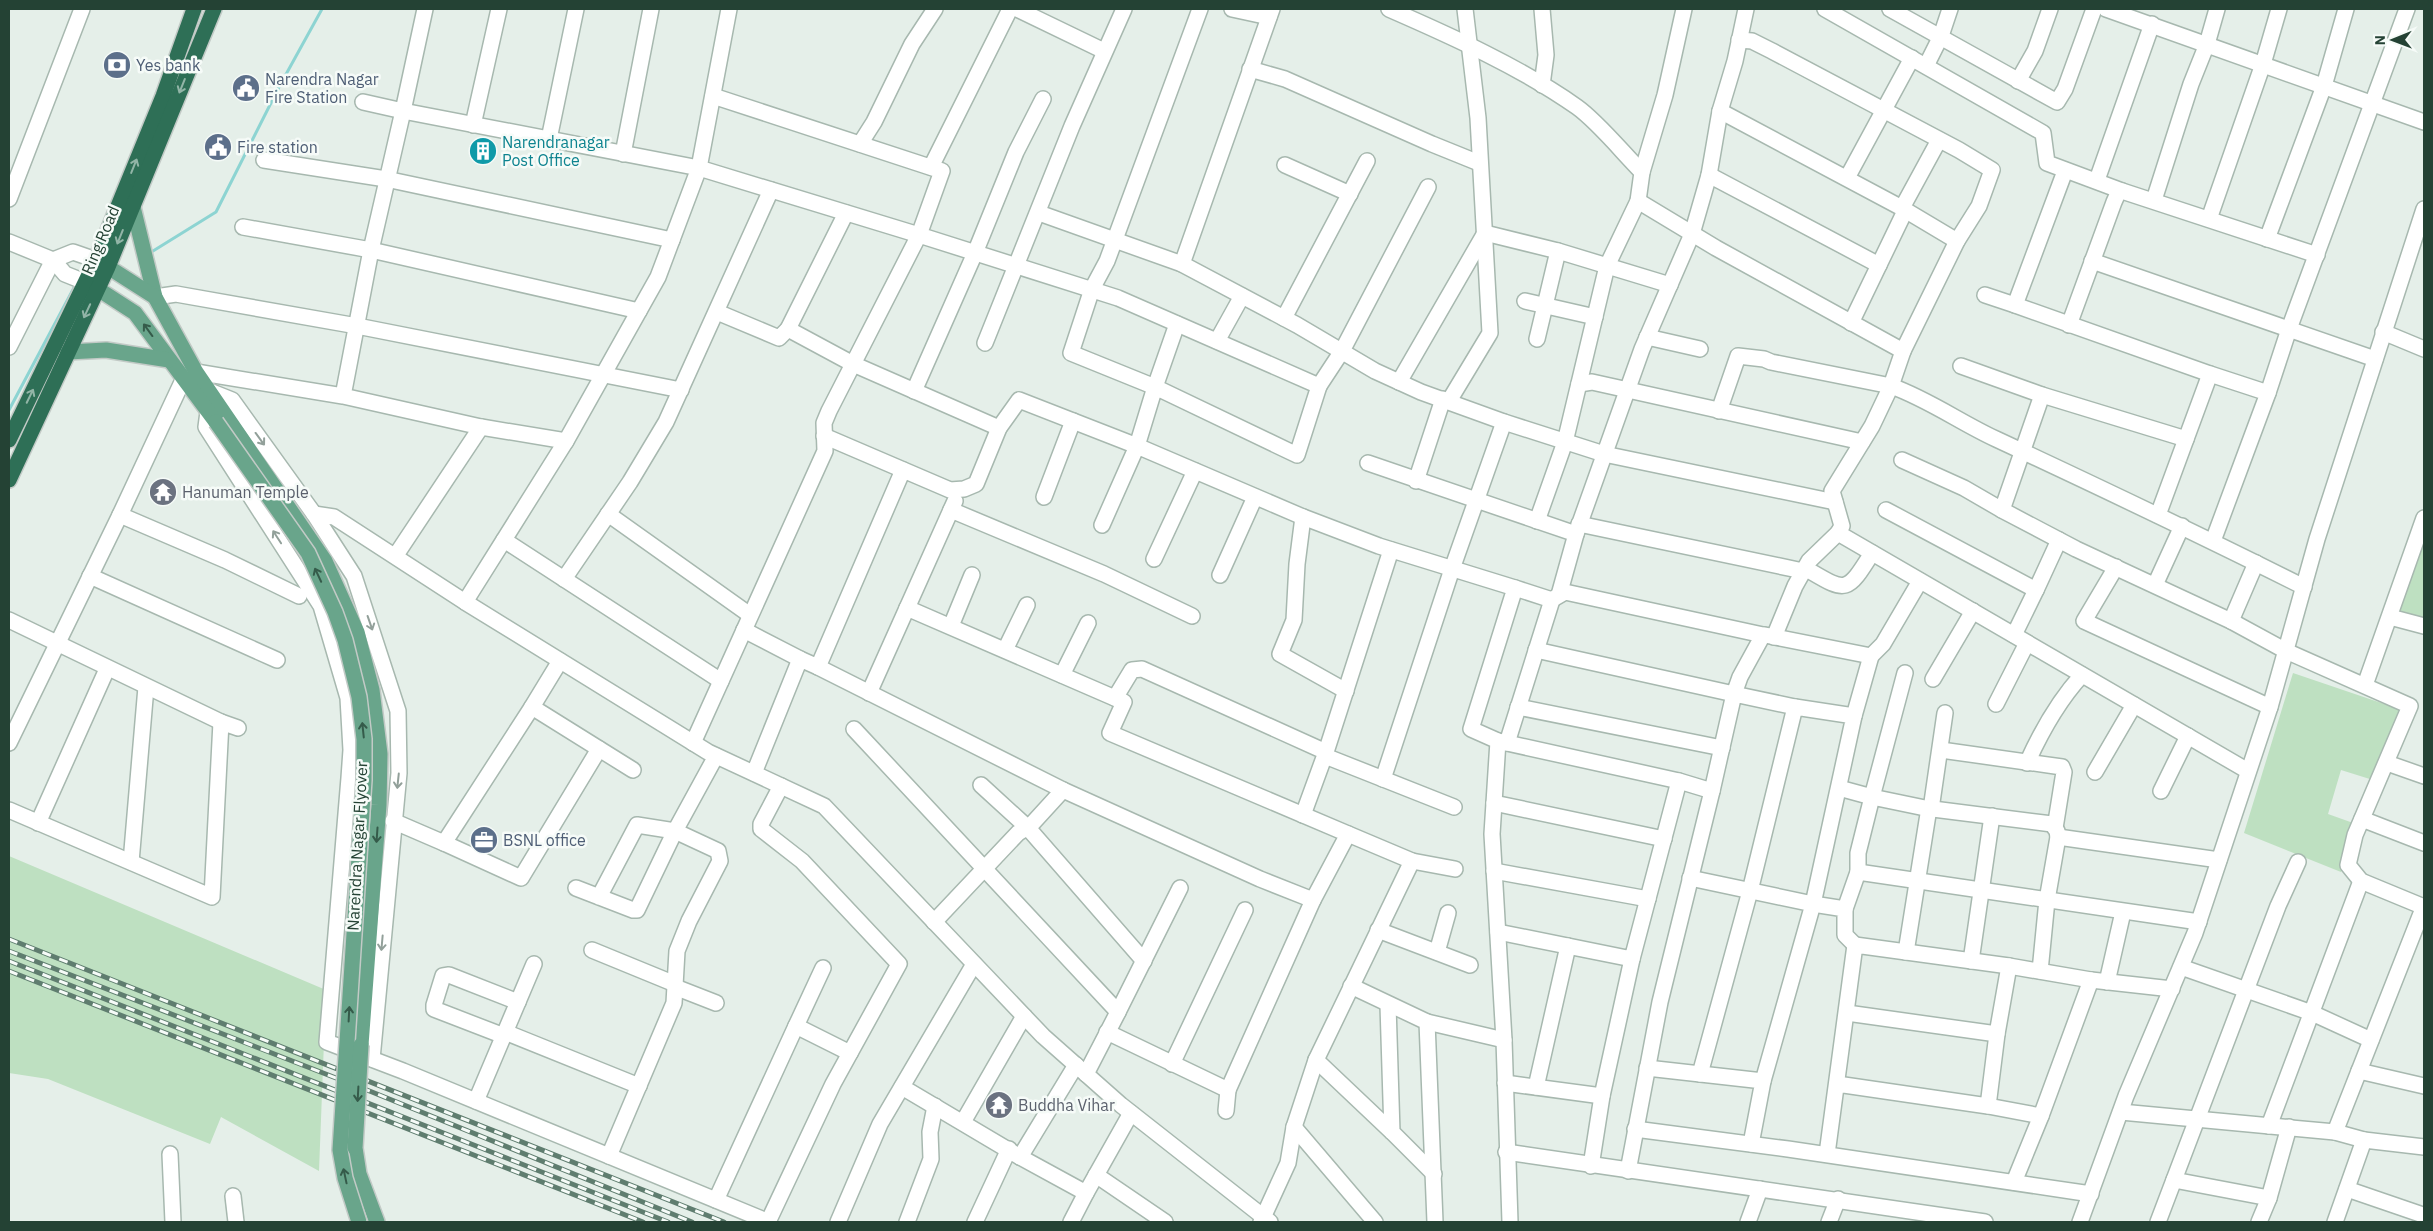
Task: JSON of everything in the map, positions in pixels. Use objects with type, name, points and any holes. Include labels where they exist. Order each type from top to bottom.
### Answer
[{"type":"highway","name":"Ring Road","points":[[102,263],[194,9]]},
{"type":"highway","name":"Ring Road","points":[[9,440],[132,207],[214,9]]},
{"type":"highway","name":"Ring Road","points":[[9,480],[68,352],[92,285]]},
{"type":"main road","points":[[132,207],[155,297],[190,376],[215,414]]},
{"type":"main road","points":[[102,263],[155,297]]},
{"type":"main road","points":[[92,285],[136,313],[169,360],[190,376]]},
{"type":"main road","points":[[68,352],[106,350],[169,360]]},
{"type":"main road","name":"Narendra Nagar Flyover","points":[[190,376],[212,392],[215,414],[308,553],[345,640],[359,697],[364,739],[364,780],[340,1150],[347,1186],[359,1222]]},
{"type":"main road","name":"Narendra Nagar Flyover","points":[[215,414],[325,561],[357,632],[372,690],[380,754],[379,805],[355,1148],[359,1174],[377,1222]]},
{"type":"street","points":[[9,199],[82,9]]},
{"type":"street","points":[[343,396],[386,179],[425,9]]},
{"type":"street","points":[[472,125],[499,9]]},
{"type":"street","points":[[549,140],[576,9]]},
{"type":"street","points":[[623,154],[651,9]]},
{"type":"street","points":[[466,602],[566,440],[658,278],[699,168],[729,9]]},
{"type":"street","points":[[860,144],[874,122],[912,44],[935,9]]},
{"type":"street","points":[[931,167],[1010,9]]},
{"type":"street","points":[[1017,9],[1104,51]]},
{"type":"street","points":[[985,343],[1015,265],[1038,214],[1104,51],[1124,9]]},
{"type":"street","points":[[1200,9],[1115,240],[1092,290],[1072,353],[1155,387],[1297,455],[1319,386],[1342,351],[1428,187]]},
{"type":"street","points":[[1182,264],[1271,13],[1232,9]]},
{"type":"street","points":[[1389,9],[1468,46],[1542,85],[1579,108],[1642,172]]},
{"type":"street","points":[[1416,481],[1446,400],[1490,333],[1478,118],[1465,9]]},
{"type":"street","points":[[1542,9],[1546,55],[1542,85]]},
{"type":"street","points":[[1538,520],[1565,442],[1607,266],[1638,201],[1642,172],[1665,95],[1684,9]]},
{"type":"street","points":[[1510,1222],[1506,1152],[1504,1040],[1492,834],[1502,742],[1518,707],[1604,454],[1647,337],[1692,234],[1709,174],[1720,111],[1746,9]]},
{"type":"street","points":[[1825,9],[2043,133],[2047,163],[2065,171],[2097,180],[2122,191],[2154,200],[2317,256]]},
{"type":"street","points":[[1890,9],[2057,102],[2065,89],[2094,9]]},
{"type":"street","points":[[1926,66],[1941,36],[1950,9]]},
{"type":"street","points":[[2018,81],[2035,51],[2050,9]]},
{"type":"street","points":[[2106,9],[2145,18],[2207,44],[2424,122]]},
{"type":"street","points":[[2154,200],[2217,9]]},
{"type":"street","points":[[2209,219],[2263,64],[2279,9]]},
{"type":"street","points":[[2267,239],[2324,86],[2346,9]]},
{"type":"street","points":[[2213,541],[2268,394],[2289,330],[2371,103],[2407,9]]},
{"type":"street","points":[[2097,180],[2145,18]]},
{"type":"street","points":[[1628,1171],[1634,1128],[1660,1002],[1734,694],[1740,677],[1769,636],[1809,561],[1838,533],[1842,526],[1832,491],[1862,442],[1891,386],[1903,351],[1957,242],[1980,206],[1992,170],[1884,110],[1752,41],[1739,40]]},
{"type":"street","points":[[1847,178],[1912,58]]},
{"type":"street","points":[[1250,69],[1285,79],[1432,144],[1479,162]]},
{"type":"street","points":[[693,743],[825,451],[824,424],[919,236],[942,171],[713,96]]},
{"type":"street","points":[[914,391],[975,253],[1016,152],[1043,99]]},
{"type":"street","points":[[363,102],[472,125],[699,168],[1118,298],[1319,386]]},
{"type":"street","points":[[1720,111],[1904,209],[1957,242]]},
{"type":"street","points":[[1851,323],[1904,209],[1939,140]]},
{"type":"street","points":[[264,160],[386,179],[672,240]]},
{"type":"street","points":[[1284,318],[1367,161]]},
{"type":"street","points":[[1285,165],[1350,194]]},
{"type":"street","points":[[2016,306],[2065,171]]},
{"type":"street","points":[[1709,174],[1879,265]]},
{"type":"street","points":[[564,578],[608,514],[666,422],[771,190]]},
{"type":"street","points":[[2069,325],[2118,193],[2122,191]]},
{"type":"street","points":[[1638,201],[1692,234],[1903,351]]},
{"type":"street","points":[[2080,1222],[2121,1112],[2199,922],[2270,707],[2304,587],[2383,332],[2424,209]]},
{"type":"street","points":[[717,312],[779,338],[788,329],[846,213]]},
{"type":"street","points":[[1038,214],[1182,264],[1399,382],[1504,422],[1604,454],[1835,502]]},
{"type":"street","points":[[243,227],[371,250],[639,311]]},
{"type":"street","points":[[1485,232],[1558,250],[1670,285]]},
{"type":"street","points":[[1399,382],[1485,232]]},
{"type":"street","points":[[9,242],[53,260],[65,274],[92,285]]},
{"type":"street","points":[[1537,339],[1558,250]]},
{"type":"street","points":[[9,347],[53,260],[73,252],[102,263]]},
{"type":"street","points":[[2092,261],[2375,359]]},
{"type":"street","points":[[155,297],[176,294],[357,326],[681,390]]},
{"type":"street","points":[[1985,295],[2268,394]]},
{"type":"street","points":[[1217,341],[1242,296]]},
{"type":"street","points":[[1526,301],[1595,317]]},
{"type":"street","points":[[1102,525],[1136,446],[1177,324]]},
{"type":"street","points":[[788,329],[853,364],[999,428]]},
{"type":"street","points":[[2383,332],[2424,349]]},
{"type":"street","points":[[1647,337],[1700,350]]},
{"type":"street","points":[[1719,411],[1738,356],[1764,359],[1891,386],[1912,394],[1981,432],[2182,526],[2304,587]]},
{"type":"street","points":[[1961,366],[2042,395],[2186,440]]},
{"type":"street","points":[[2158,515],[2210,374]]},
{"type":"street","points":[[9,743],[190,376],[343,396],[482,427],[566,440]]},
{"type":"street","points":[[1579,384],[1592,382],[1862,442]]},
{"type":"street","points":[[212,392],[232,400],[314,514],[354,576],[398,711],[399,773],[372,1059]]},
{"type":"street","points":[[2002,510],[2021,450],[2042,395]]},
{"type":"street","points":[[824,436],[950,490],[960,490],[976,484],[999,428],[1019,400],[1136,446],[1303,517],[1392,550],[1515,588],[1555,598],[1565,592],[1871,656]]},
{"type":"street","points":[[215,414],[206,427],[321,606],[348,698],[351,750],[327,1042],[476,1101],[769,1222],[833,1084],[899,964],[802,861],[761,829],[761,824],[782,786]]},
{"type":"street","points":[[1044,497],[1073,422]]},
{"type":"street","points":[[1384,779],[1452,569],[1504,422]]},
{"type":"street","points":[[396,556],[482,427]]},
{"type":"street","points":[[1902,460],[1964,488],[2059,540],[2231,621],[2286,651],[2417,706],[2387,763],[2362,819],[2348,865],[2361,881],[2424,906],[2335,1132]]},
{"type":"street","points":[[1368,463],[1416,481],[1538,520],[1804,570],[1836,586],[1850,585],[1872,553]]},
{"type":"street","points":[[818,666],[903,470]]},
{"type":"street","points":[[1154,559],[1195,471]]},
{"type":"street","points":[[869,693],[960,490]]},
{"type":"street","points":[[1220,575],[1255,497]]},
{"type":"street","points":[[951,510],[1104,574],[1192,616]]},
{"type":"street","points":[[1886,510],[2036,590]]},
{"type":"street","points":[[314,514],[334,517],[466,602],[693,743],[716,756],[824,806],[1024,1016],[1081,1070],[1131,1113],[1265,1221],[1288,1163],[1294,1127],[1316,1060],[1412,861]]},
{"type":"street","points":[[608,514],[750,615]]},
{"type":"street","points":[[120,515],[225,560],[298,596]]},
{"type":"street","points":[[1303,517],[1297,564],[1294,620],[1280,654],[1346,691]]},
{"type":"street","points":[[2365,685],[2424,518]]},
{"type":"street","points":[[2155,585],[2182,526]]},
{"type":"street","points":[[1838,533],[2248,771]]},
{"type":"street","points":[[504,540],[721,681]]},
{"type":"street","points":[[1996,704],[2036,590],[2059,540]]},
{"type":"street","points":[[1303,815],[1392,550]]},
{"type":"street","points":[[2231,621],[2256,563]]},
{"type":"street","points":[[2116,567],[2084,621],[2270,707]]},
{"type":"street","points":[[950,626],[972,575]]},
{"type":"street","points":[[90,576],[277,660]]},
{"type":"street","points":[[1751,1144],[1763,1081],[1813,904],[1854,716],[1871,656],[1883,644],[1920,581]]},
{"type":"street","points":[[1515,588],[1471,729],[1502,742],[1679,781],[1712,791]]},
{"type":"street","points":[[1005,650],[1027,605]]},
{"type":"street","points":[[908,608],[1124,702],[1110,733],[1412,861],[1455,870]]},
{"type":"street","points":[[1933,679],[1973,612]]},
{"type":"street","points":[[2390,617],[2424,626]]},
{"type":"street","points":[[9,620],[146,687],[238,728]]},
{"type":"street","points":[[1062,675],[1088,623]]},
{"type":"street","points":[[744,630],[1064,790],[1260,879],[1313,900]]},
{"type":"street","points":[[1536,650],[1795,707],[1854,716]]},
{"type":"street","points":[[754,774],[800,659]]},
{"type":"street","points":[[444,843],[560,661]]},
{"type":"street","points":[[38,823],[107,668]]},
{"type":"street","points":[[1115,698],[1132,670],[1142,669],[1325,754],[1454,807]]},
{"type":"street","points":[[1905,673],[1858,853],[1858,872],[1845,909],[1845,935],[1856,946],[2009,966],[2091,980],[2172,989]]},
{"type":"street","points":[[2028,763],[2037,742],[2068,690],[2082,675]]},
{"type":"street","points":[[131,862],[146,687]]},
{"type":"street","points":[[2095,772],[2134,705]]},
{"type":"street","points":[[532,707],[633,770]]},
{"type":"street","points":[[1518,707],[1722,748]]},
{"type":"street","points":[[1700,1074],[1750,890],[1795,707]]},
{"type":"street","points":[[1906,952],[1941,750],[1945,713]]},
{"type":"street","points":[[9,810],[212,897],[221,722]]},
{"type":"street","points":[[854,729],[1118,1012]]},
{"type":"street","points":[[2161,791],[2188,736]]},
{"type":"street","points":[[394,821],[521,878],[599,749]]},
{"type":"street","points":[[1941,750],[2062,767],[2064,772],[2047,900],[2040,971]]},
{"type":"street","points":[[576,888],[637,910],[675,831],[716,756]]},
{"type":"street","points":[[2387,763],[2424,776]]},
{"type":"street","points":[[1591,1166],[1602,1096],[1632,959],[1679,781]]},
{"type":"street","points":[[981,785],[1028,828],[1144,961]]},
{"type":"street","points":[[1839,788],[1872,797],[1930,808],[2052,824],[2056,832]]},
{"type":"street","points":[[934,922],[1018,833],[1028,828],[1064,790]]},
{"type":"street","points":[[1494,803],[1664,839]]},
{"type":"street","points":[[1971,961],[1992,816]]},
{"type":"street","points":[[2362,819],[2424,843]]},
{"type":"street","points":[[599,897],[637,824],[675,831],[718,851],[720,855],[720,860],[689,921],[677,951],[674,1003],[609,1156]]},
{"type":"street","points":[[2056,832],[2219,860]]},
{"type":"street","points":[[1226,1112],[1228,1090],[1313,900],[1348,834]]},
{"type":"street","points":[[2158,1222],[2246,988],[2278,906],[2298,862]]},
{"type":"street","points":[[1494,871],[1648,899]]},
{"type":"street","points":[[1858,872],[2199,922]]},
{"type":"street","points":[[1690,878],[1845,909]]},
{"type":"street","points":[[2269,1126],[2361,881]]},
{"type":"street","points":[[975,1222],[1014,1153],[1081,1070],[1107,1032],[1180,888]]},
{"type":"street","points":[[1172,1064],[1245,910]]},
{"type":"street","points":[[2107,982],[2123,912]]},
{"type":"street","points":[[1437,952],[1448,913]]},
{"type":"street","points":[[1378,930],[1470,965]]},
{"type":"street","points":[[1498,932],[1632,959]]},
{"type":"street","points":[[1536,1087],[1568,946]]},
{"type":"street","points":[[1827,1154],[1856,946]]},
{"type":"street","points":[[592,950],[716,1003]]},
{"type":"street","points":[[476,1101],[534,964]]},
{"type":"street","points":[[838,1222],[880,1124],[974,964]]},
{"type":"street","points":[[1988,1106],[1997,1034],[2009,966]]},
{"type":"street","points":[[2181,967],[2246,988],[2312,1013],[2371,1040]]},
{"type":"street","points":[[716,1200],[822,968]]},
{"type":"street","points":[[518,1002],[450,975],[443,976],[434,1009],[505,1034],[639,1086]]},
{"type":"street","points":[[2014,1182],[2041,1116],[2091,980]]},
{"type":"street","points":[[1351,986],[1388,1005],[1428,1022],[1504,1040]]},
{"type":"street","points":[[1388,1005],[1392,1132]]},
{"type":"street","points":[[1847,1013],[1997,1034]]},
{"type":"street","points":[[963,1122],[1024,1016]]},
{"type":"street","points":[[1428,1022],[1435,1222]]},
{"type":"street","points":[[796,1026],[850,1053]]},
{"type":"street","points":[[1107,1032],[1228,1090]]},
{"type":"street","points":[[1316,1060],[1434,1174]]},
{"type":"street","points":[[1647,1068],[1763,1081]]},
{"type":"street","points":[[2359,1071],[2423,1081]]},
{"type":"street","points":[[1505,1083],[1602,1096]]},
{"type":"street","points":[[1837,1084],[1988,1106],[2041,1116]]},
{"type":"street","points":[[902,1087],[1086,1193]]},
{"type":"street","points":[[907,1222],[931,1159],[930,1132],[935,1106]]},
{"type":"street","points":[[2121,1112],[2335,1132],[2364,1140],[2424,1147]]},
{"type":"street","points":[[1071,1222],[1131,1113]]},
{"type":"street","points":[[1294,1127],[1375,1222]]},
{"type":"street","points":[[1634,1128],[1827,1154],[2091,1194]]},
{"type":"street","points":[[2259,1222],[2269,1198],[2289,1128]]},
{"type":"street","points":[[2335,1222],[2364,1140]]},
{"type":"street","points":[[1506,1152],[1591,1166],[1838,1199],[1902,1216],[1984,1222]]},
{"type":"street","points":[[170,1154],[173,1222]]},
{"type":"street","points":[[1096,1175],[1165,1222]]},
{"type":"street","points":[[2174,1180],[2269,1198]]},
{"type":"street","points":[[1748,1222],[1760,1189]]},
{"type":"street","points":[[2347,1189],[2420,1212]]},
{"type":"street","points":[[233,1196],[236,1222]]},
{"type":"street","points":[[1830,1222],[1838,1199]]},
{"type":"green space","points":[[2424,535],[2424,622],[2396,615]]},
{"type":"green space","points":[[2293,673],[2402,710],[2373,780],[2341,770],[2328,814],[2356,824],[2341,872],[2244,833]]},
{"type":"green space","points":[[9,856],[326,990],[319,1171],[221,1117],[210,1144],[48,1079],[9,1073]]},
{"type":"waterway","points":[[153,251],[216,212],[279,87],[322,9]]},
{"type":"waterway","points":[[9,410],[77,282]]},
{"type":"railway","points":[[9,939],[724,1222]]},
{"type":"railway","points":[[9,951],[372,1092],[692,1222]]},
{"type":"railway","points":[[9,961],[668,1222]]},
{"type":"railway","points":[[9,971],[643,1222]]},
{"type":"place","name":"Yes bank","points":[[117,65]]},
{"type":"place","name":"Narendra Nagar Fire Station","points":[[246,88]]},
{"type":"place","name":"Fire station","points":[[218,147]]},
{"type":"place","name":"Narendranagar Post Office","points":[[483,151]]},
{"type":"place","name":"Hanuman Temple","points":[[163,492]]},
{"type":"place","name":"BSNL office","points":[[484,840]]},
{"type":"place","name":"Buddha Vihar","points":[[999,1105]]}]
